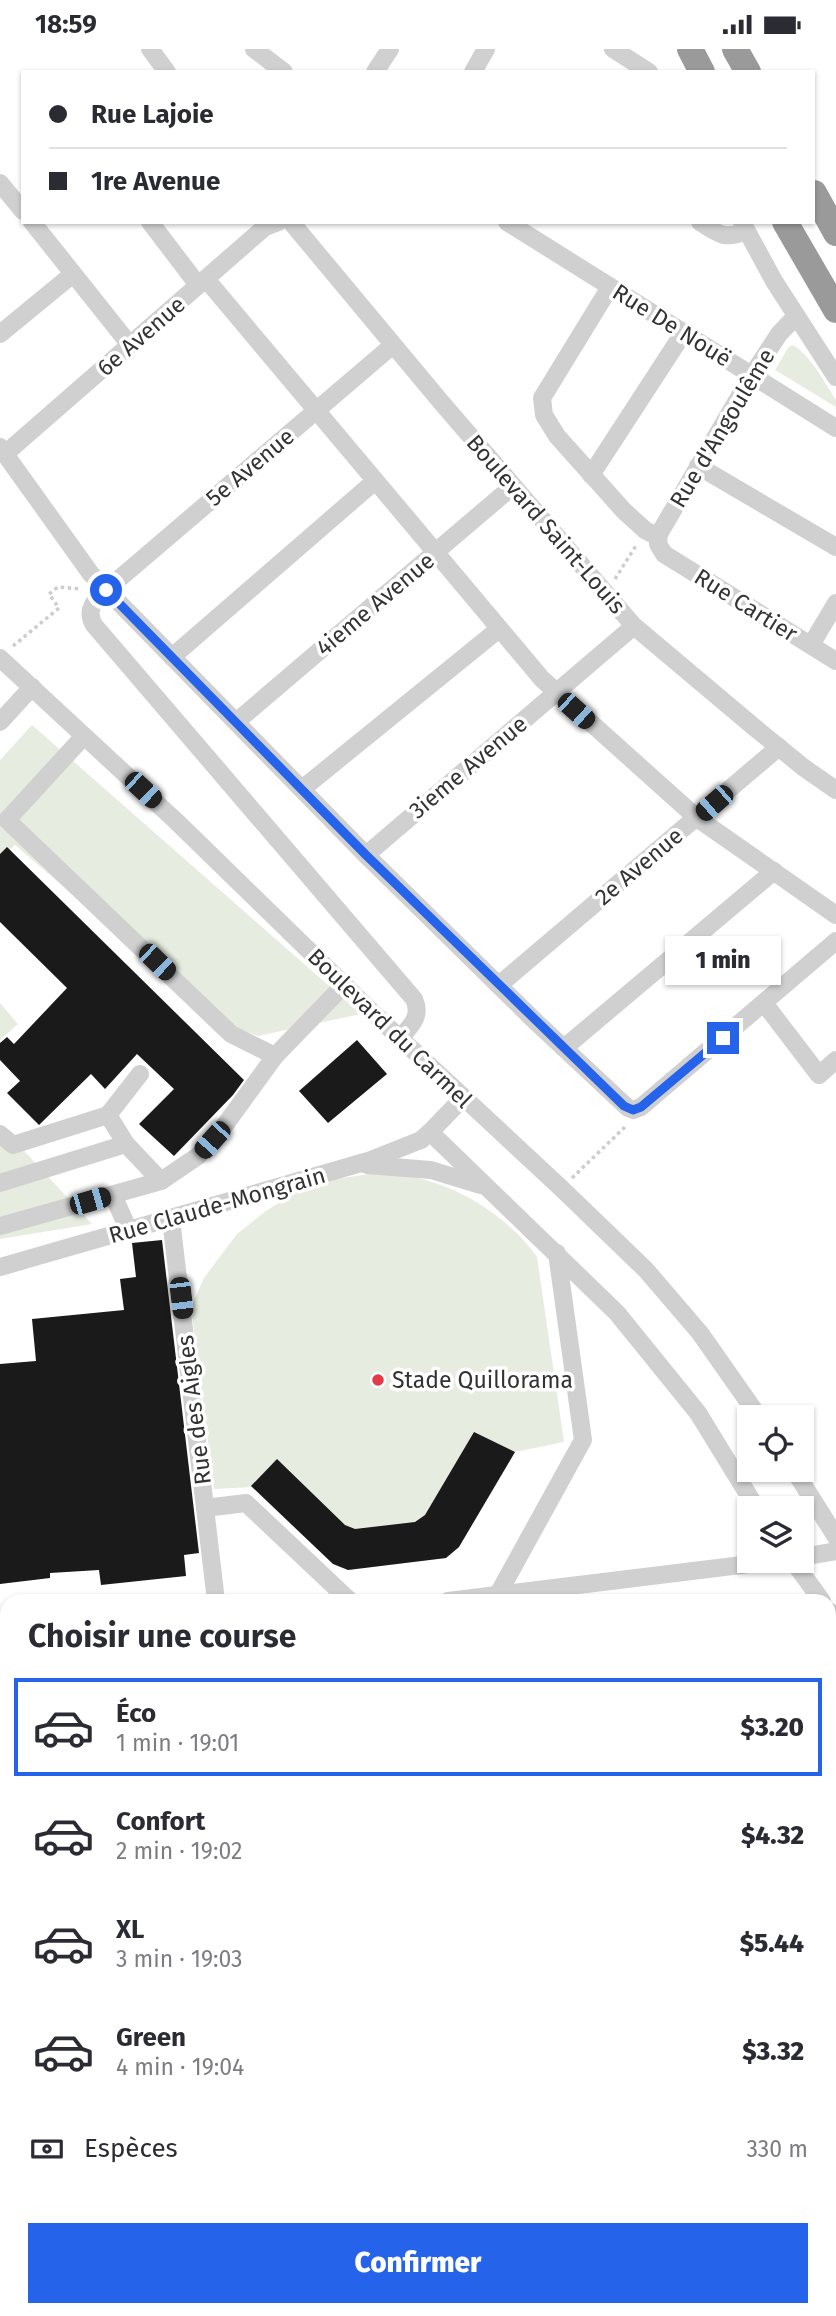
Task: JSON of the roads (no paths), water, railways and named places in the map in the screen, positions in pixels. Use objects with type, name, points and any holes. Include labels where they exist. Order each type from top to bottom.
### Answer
[{"type":"highway","points":[[690,49],[701,70]]},
{"type":"highway","points":[[735,49],[747,70]]},
{"type":"highway","points":[[815,195],[836,233]]},
{"type":"highway","points":[[786,224],[836,310]]},
{"type":"street","points":[[150,49],[166,70]]},
{"type":"street","points":[[254,49],[281,70]]},
{"type":"street","points":[[376,70],[390,49]]},
{"type":"street","points":[[473,70],[486,49]]},
{"type":"street","points":[[613,49],[646,70]]},
{"type":"street","points":[[0,183],[21,209]]},
{"type":"street","points":[[34,224],[130,345]]},
{"type":"street","points":[[152,224],[316,411],[556,693],[697,818],[836,915]]},
{"type":"street","name":"6e Avenue","points":[[3,450],[130,345],[265,227],[273,224]]},
{"type":"street","name":"Boulevard Saint-Louis","points":[[292,224],[634,626],[779,747],[836,790]]},
{"type":"street","name":"Rue De Nouë","points":[[510,224],[836,428]]},
{"type":"street","points":[[703,224],[729,237],[744,227],[796,316],[836,377]]},
{"type":"street","points":[[1,332],[73,274]]},
{"type":"street","name":"Rue Cartier","points":[[610,287],[542,398],[542,409],[548,424],[630,517],[658,541],[664,554],[836,661]]},
{"type":"street","name":"Rue d'Angoulême","points":[[658,541],[698,466],[752,375],[779,334],[796,316]]},
{"type":"street","points":[[591,475],[684,332]]},
{"type":"street","name":"5e Avenue","points":[[106,590],[393,345]]},
{"type":"street","points":[[3,450],[78,559],[106,590],[366,855],[624,1106],[633,1110],[641,1107],[836,941]]},
{"type":"street","points":[[698,466],[836,547]]},
{"type":"street","points":[[172,657],[374,481]]},
{"type":"street","name":"4ieme Avenue","points":[[236,722],[513,486]]},
{"type":"street","points":[[106,590],[91,607],[90,617],[94,625],[415,1001],[416,1017],[400,1038]]},
{"type":"street","points":[[811,645],[836,603]]},
{"type":"street","name":"3ieme Avenue","points":[[366,855],[634,626]]},
{"type":"street","points":[[302,789],[499,629]]},
{"type":"street","name":"Boulevard du Carmel","points":[[5,653],[32,687],[646,1270],[718,1357],[751,1405]]},
{"type":"street","points":[[0,722],[32,687]]},
{"type":"street","points":[[84,736],[7,820],[231,1034],[275,1056]]},
{"type":"street","name":"2e Avenue","points":[[499,985],[779,747]]},
{"type":"street","points":[[564,1048],[774,871]]},
{"type":"street","points":[[0,1226],[161,1181],[198,1156],[225,1125],[275,1056],[344,985]]},
{"type":"street","points":[[764,1003],[819,1075],[836,1060]]},
{"type":"street","points":[[0,1134],[13,1145],[108,1115],[140,1074]]},
{"type":"street","name":"Rue Claude-Mongrain","points":[[0,1267],[352,1165],[421,1140],[463,1098]]},
{"type":"street","points":[[108,1115],[126,1144],[161,1181]]},
{"type":"street","points":[[430,1132],[617,1313],[698,1413],[749,1496]]},
{"type":"street","points":[[0,1183],[126,1144]]},
{"type":"street","points":[[352,1165],[431,1170],[463,1179],[492,1192]]},
{"type":"street","points":[[113,1195],[129,1231]]},
{"type":"street","name":"Rue des Aigles","points":[[171,1219],[215,1594]]},
{"type":"street","points":[[500,1594],[583,1440],[557,1253]]},
{"type":"street","points":[[802,1482],[836,1537]]},
{"type":"street","points":[[205,1508],[246,1503],[343,1594]]},
{"type":"street","points":[[814,1555],[836,1551]]},
{"type":"street","points":[[533,1594],[737,1566]]},
{"type":"street","points":[[802,1573],[817,1594]]},
{"type":"place","name":"Stade Quillorama","points":[[378,1380]]}]
